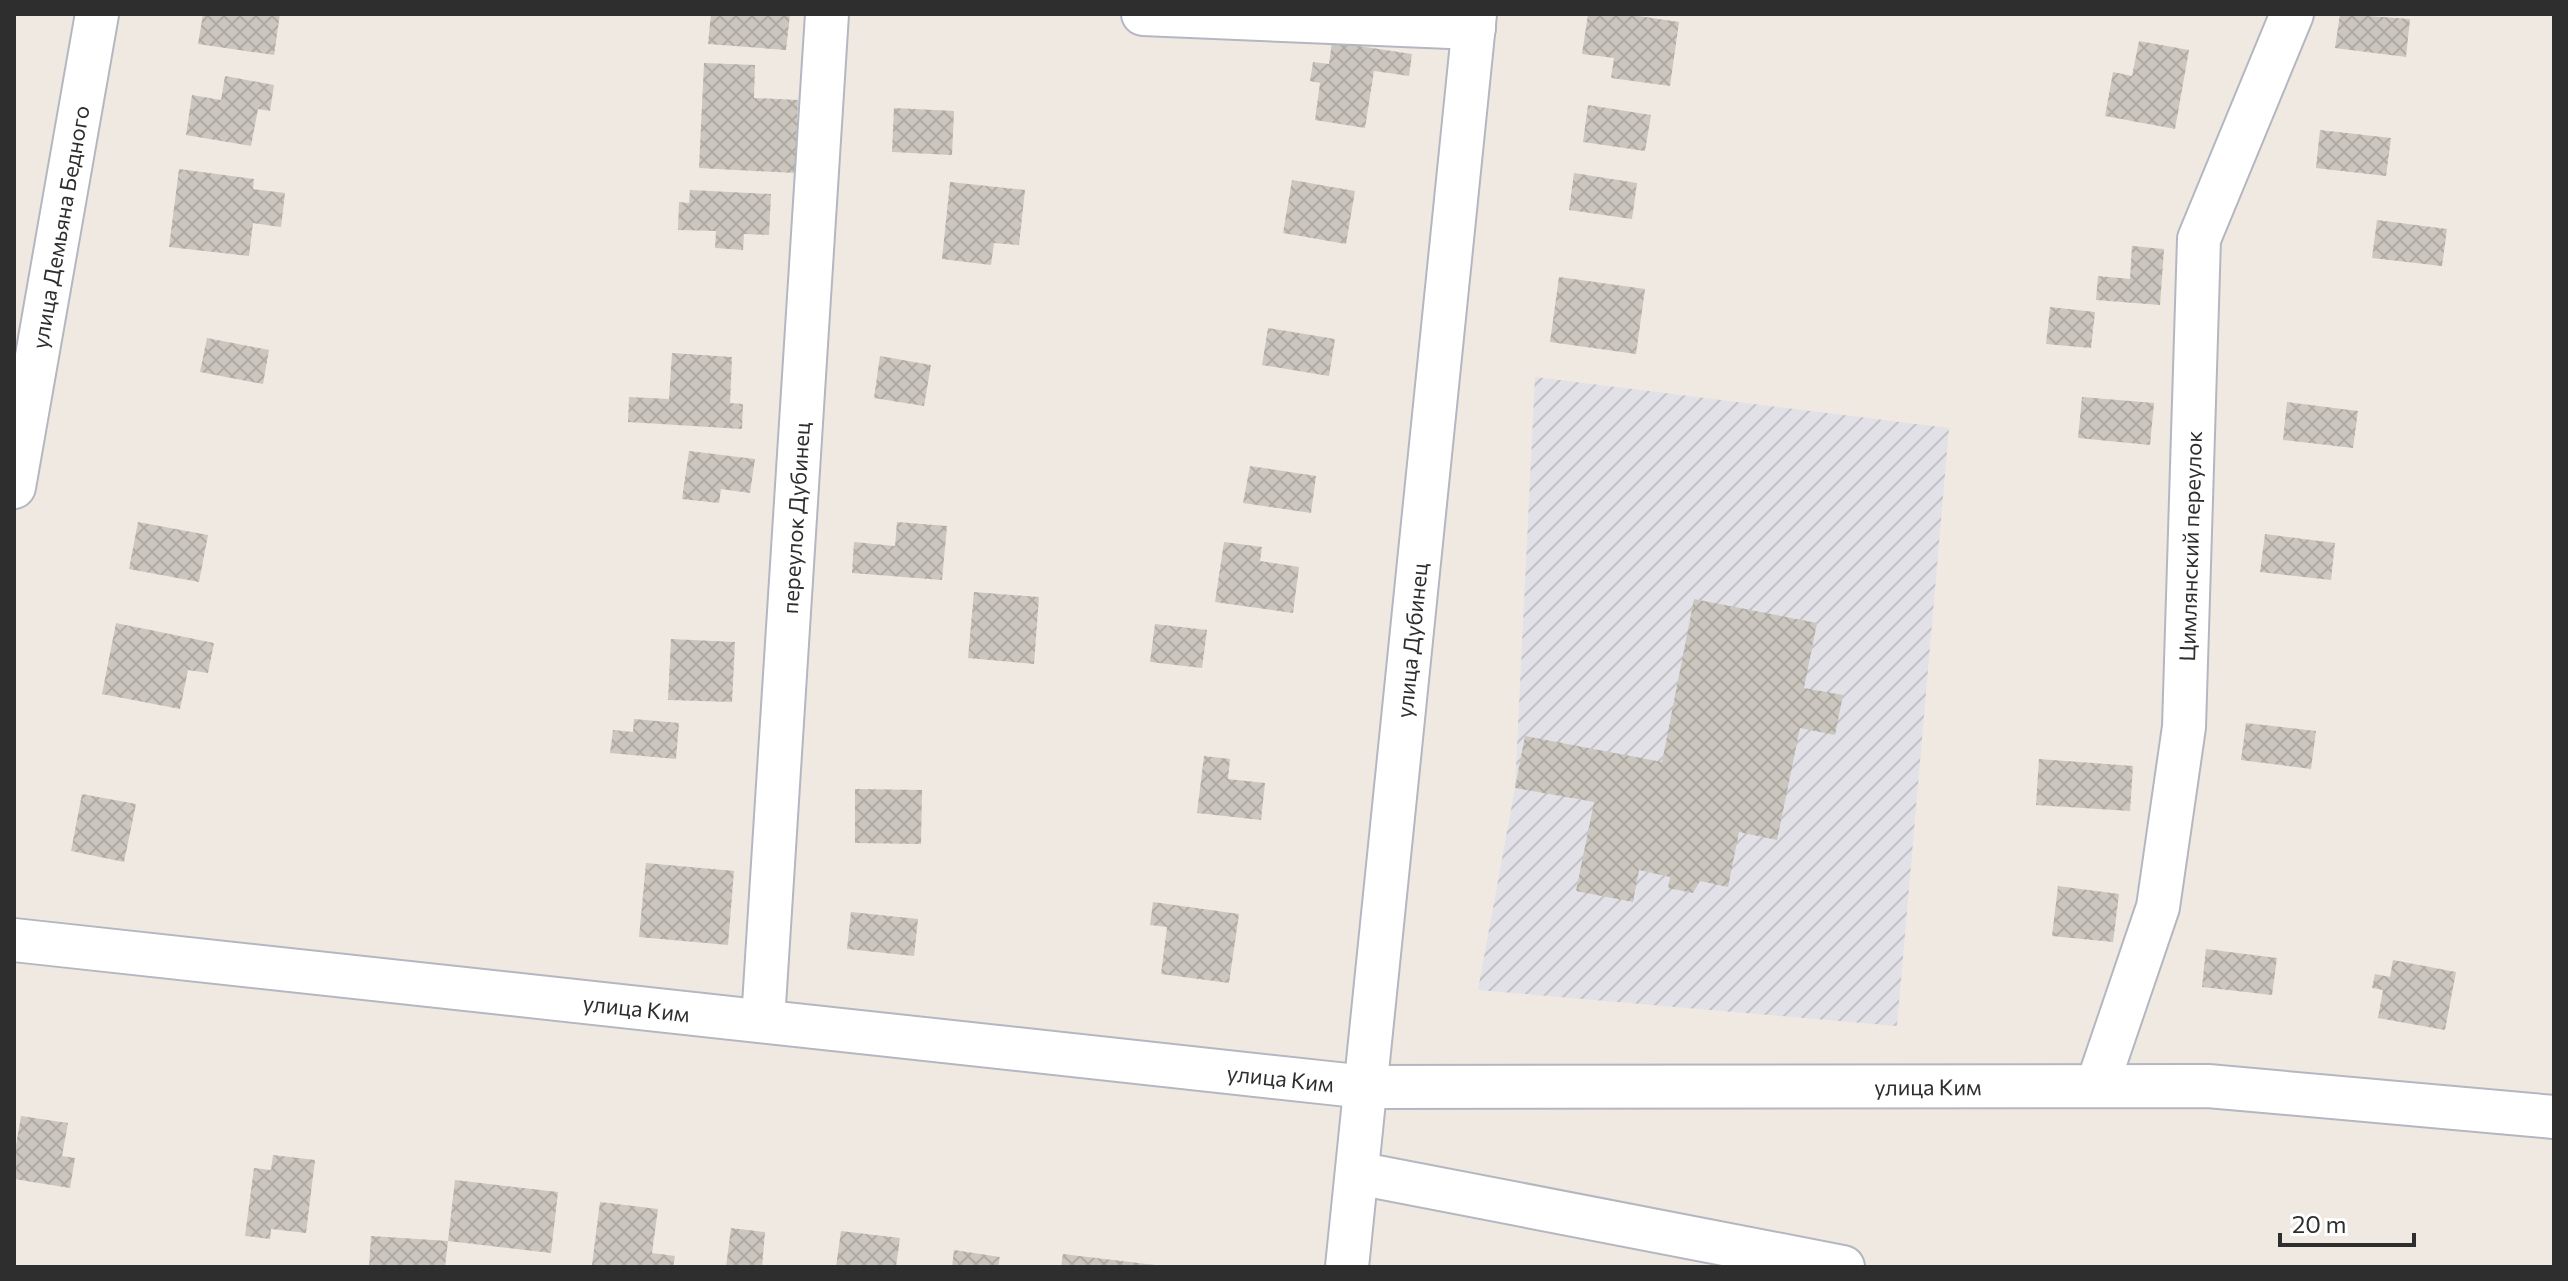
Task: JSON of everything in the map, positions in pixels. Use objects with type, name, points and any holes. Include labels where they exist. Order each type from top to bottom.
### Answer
[{"type":"street","name":"улица Демьяна Бедного","points":[[14,487],[97,14]]},
{"type":"street","name":"переулок Дубинец","points":[[763,1021],[827,14]]},
{"type":"street","points":[[1143,14],[1475,21]]},
{"type":"street","name":"Цимлянский переулок","points":[[2097,1086],[2158,907],[2184,727],[2199,239],[2292,14]]},
{"type":"street","name":"улица Дубинец","points":[[1347,1267],[1475,21]]},
{"type":"street","name":"улица Ким","points":[[14,940],[1366,1087],[2208,1086],[2554,1117]]},
{"type":"street","points":[[1357,1173],[1843,1267]]},
{"type":"shaded area","points":[[1535,377],[1949,428],[1897,1026],[1478,990],[1515,788]]},
{"type":"building","points":[[203,14],[280,14],[274,55],[198,44]]},
{"type":"building","points":[[711,14],[790,14],[786,50],[708,44]]},
{"type":"building","points":[[1588,14],[1625,14],[1679,22],[1670,86],[1611,78],[1614,58],[1582,54]]},
{"type":"building","points":[[2340,14],[2410,19],[2406,57],[2335,48]]},
{"type":"building","points":[[2139,41],[2189,50],[2175,129],[2105,116],[2113,72],[2132,76]]},
{"type":"building","points":[[1332,42],[1412,54],[1409,76],[1374,71],[1365,128],[1315,120],[1320,83],[1310,81],[1313,62],[1329,64]]},
{"type":"building","points":[[704,63],[755,65],[754,98],[798,100],[795,173],[699,168]]},
{"type":"building","points":[[225,76],[274,85],[270,111],[258,109],[251,146],[186,135],[192,95],[221,100]]},
{"type":"building","points":[[1588,105],[1651,115],[1645,151],[1583,142]]},
{"type":"building","points":[[894,108],[954,111],[952,155],[892,152]]},
{"type":"building","points":[[2320,130],[2391,138],[2386,176],[2316,168]]},
{"type":"building","points":[[179,169],[254,179],[253,189],[285,193],[281,227],[253,223],[249,256],[169,247]]},
{"type":"building","points":[[1574,173],[1637,183],[1632,219],[1569,210]]},
{"type":"building","points":[[1292,180],[1355,191],[1346,244],[1283,233]]},
{"type":"building","points":[[950,182],[1025,190],[1019,245],[994,243],[991,265],[942,259]]},
{"type":"building","points":[[690,190],[771,194],[769,235],[744,234],[743,250],[715,248],[716,231],[678,230],[679,202],[689,203]]},
{"type":"building","points":[[2377,220],[2447,229],[2442,266],[2372,258]]},
{"type":"building","points":[[2132,246],[2164,249],[2160,305],[2096,300],[2098,276],[2130,279]]},
{"type":"building","points":[[1559,277],[1645,289],[1636,354],[1550,342]]},
{"type":"building","points":[[2050,307],[2095,312],[2091,348],[2046,344]]},
{"type":"building","points":[[1268,328],[1335,339],[1329,376],[1262,365]]},
{"type":"building","points":[[207,338],[269,350],[263,384],[200,372]]},
{"type":"building","points":[[672,353],[732,357],[730,403],[743,404],[742,429],[628,422],[629,397],[669,399]]},
{"type":"building","points":[[880,356],[931,365],[924,406],[874,398]]},
{"type":"building","points":[[2082,397],[2154,403],[2150,445],[2078,438]]},
{"type":"building","points":[[2287,402],[2358,411],[2353,448],[2283,440]]},
{"type":"building","points":[[689,451],[755,459],[750,493],[721,489],[719,503],[682,499]]},
{"type":"building","points":[[1250,466],[1316,476],[1311,513],[1243,503]]},
{"type":"building","points":[[138,522],[208,535],[199,582],[129,569]]},
{"type":"building","points":[[897,522],[947,526],[942,580],[852,573],[854,542],[895,546]]},
{"type":"building","points":[[2265,534],[2335,543],[2331,580],[2260,572]]},
{"type":"building","points":[[1224,542],[1262,547],[1260,561],[1299,567],[1293,613],[1215,602]]},
{"type":"building","points":[[974,592],[1039,597],[1034,664],[968,658]]},
{"type":"building","points":[[1694,599],[1817,623],[1804,688],[1843,695],[1835,735],[1800,728],[1777,840],[1739,832],[1728,887],[1700,881],[1693,893],[1668,888],[1670,877],[1639,870],[1633,902],[1576,891],[1594,802],[1515,788],[1525,736],[1662,762]]},
{"type":"building","points":[[116,623],[214,643],[208,673],[188,670],[180,709],[102,694]]},
{"type":"building","points":[[1155,624],[1207,630],[1202,668],[1150,662]]},
{"type":"building","points":[[671,639],[735,642],[732,702],[668,700]]},
{"type":"building","points":[[634,719],[679,723],[676,759],[610,753],[613,730],[633,732]]},
{"type":"building","points":[[2246,723],[2316,731],[2311,769],[2241,760]]},
{"type":"building","points":[[1204,756],[1230,759],[1228,779],[1265,783],[1261,820],[1197,813]]},
{"type":"building","points":[[2039,759],[2133,766],[2130,811],[2036,805]]},
{"type":"building","points":[[855,789],[922,790],[921,844],[855,843]]},
{"type":"building","points":[[82,794],[136,804],[124,862],[71,851]]},
{"type":"building","points":[[646,863],[734,871],[728,945],[639,937]]},
{"type":"building","points":[[2058,886],[2119,894],[2113,942],[2052,936]]},
{"type":"building","points":[[1153,902],[1239,914],[1229,983],[1161,974],[1167,927],[1150,925]]},
{"type":"building","points":[[851,912],[918,919],[914,956],[847,949]]},
{"type":"building","points":[[2206,949],[2277,958],[2272,995],[2202,987]]},
{"type":"building","points":[[2393,960],[2456,972],[2445,1030],[2378,1018],[2383,990],[2372,988],[2375,974],[2390,977]]},
{"type":"building","points":[[21,1116],[68,1123],[62,1156],[75,1158],[70,1188],[14,1179],[14,1157]]},
{"type":"building","points":[[273,1155],[315,1160],[306,1233],[271,1229],[270,1239],[245,1236],[254,1168],[271,1170]]},
{"type":"building","points":[[455,1180],[558,1192],[551,1253],[448,1241]]},
{"type":"building","points":[[600,1202],[658,1209],[652,1253],[675,1256],[673,1267],[592,1265]]},
{"type":"building","points":[[731,1228],[765,1232],[762,1267],[726,1267]]},
{"type":"building","points":[[841,1231],[900,1238],[896,1267],[836,1267]]},
{"type":"building","points":[[371,1236],[448,1241],[445,1267],[369,1267]]},
{"type":"building","points":[[954,1250],[1000,1257],[998,1267],[952,1267]]},
{"type":"building","points":[[1063,1254],[1155,1265],[1155,1267],[1061,1267]]}]
